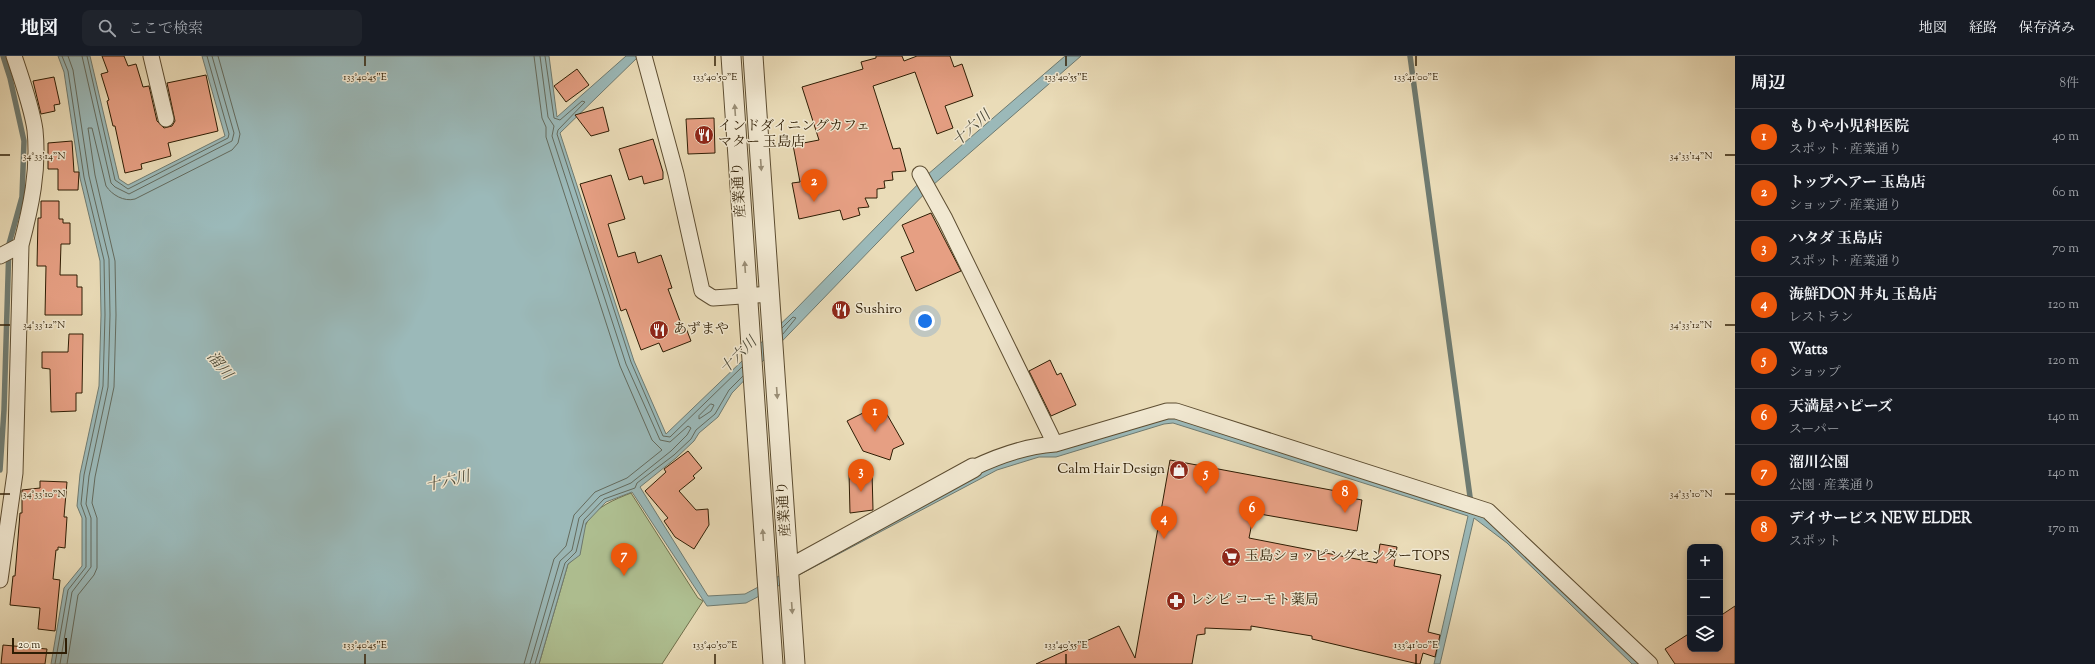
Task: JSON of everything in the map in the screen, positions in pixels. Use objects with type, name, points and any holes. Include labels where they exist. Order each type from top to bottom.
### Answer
[{"type":"street","points":[[0,580],[15,473],[20,245],[30,213],[35,179],[35,129],[14,56]]},
{"type":"street","points":[[151,56],[166,119]]},
{"type":"street","points":[[644,56],[676,174],[702,291],[713,298],[770,294]]},
{"type":"street","name":"産業通り","points":[[731,56],[773,664]]},
{"type":"street","name":"産業通り","points":[[753,56],[796,664]]},
{"type":"street","points":[[920,174],[945,219],[1055,444]]},
{"type":"street","points":[[0,256],[20,245]]},
{"type":"street","points":[[789,569],[990,460],[1032,447],[1055,444],[1167,411],[1176,412],[1488,511],[1650,664]]},
{"type":"green space","points":[[631,493],[698,598],[703,601],[662,664],[539,664],[568,564],[581,549],[586,524],[594,513],[600,508]]},
{"type":"water","points":[[58,56],[90,56],[119,179],[128,185],[225,136],[202,56],[549,56],[557,117],[626,56],[639,56],[560,133],[634,361],[666,434],[793,312],[927,175],[1065,56],[1081,56],[933,185],[732,393],[718,417],[699,433],[694,441],[676,458],[640,487],[708,596],[745,594],[995,462],[1172,416],[1485,516],[1643,664],[1632,664],[1507,543],[1474,518],[1440,664],[1434,664],[1468,516],[1173,423],[1164,424],[1056,457],[1039,457],[997,470],[746,603],[707,606],[632,492],[606,502],[586,523],[580,555],[568,564],[539,664],[51,664],[64,588],[82,566],[82,518],[77,506],[80,474],[99,386],[101,315],[100,261],[80,178],[64,72]]},
{"type":"building","points":[[102,56],[124,56],[128,66],[136,64],[143,87],[149,86],[157,121],[164,128],[172,126],[175,121],[167,83],[206,75],[218,131],[168,143],[171,156],[141,164],[142,169],[125,173],[115,126],[113,126],[107,101],[109,100],[101,74],[108,72]]},
{"type":"building","points":[[876,56],[902,56],[904,61],[917,56],[950,56],[954,67],[962,64],[973,96],[945,106],[953,128],[937,134],[915,72],[873,86],[893,149],[900,148],[906,171],[892,172],[893,180],[884,181],[885,188],[877,189],[877,198],[865,198],[869,207],[858,208],[860,215],[843,220],[840,210],[799,219],[792,183],[800,182],[793,145],[819,140],[802,87],[863,69],[861,62],[876,58]]},
{"type":"building","points":[[577,69],[589,85],[566,102],[554,86]]},
{"type":"building","points":[[54,77],[60,104],[54,105],[55,111],[41,114],[33,81]]},
{"type":"building","points":[[603,107],[609,131],[591,136],[575,115]]},
{"type":"building","points":[[714,118],[715,153],[688,154],[686,119]]},
{"type":"building","points":[[653,139],[663,172],[663,179],[644,184],[642,176],[629,180],[619,149]]},
{"type":"building","points":[[72,141],[74,172],[79,172],[78,190],[58,190],[58,169],[48,169],[48,143]]},
{"type":"building","points":[[611,175],[625,219],[608,224],[618,257],[635,252],[638,263],[661,255],[672,288],[668,289],[683,329],[686,328],[691,341],[663,352],[659,343],[641,350],[626,309],[621,311],[580,184]]},
{"type":"building","points":[[41,201],[59,201],[59,219],[63,219],[63,223],[70,223],[70,244],[61,244],[60,275],[77,275],[77,287],[82,287],[82,315],[45,315],[46,266],[37,266],[38,218],[41,218]]},
{"type":"building","points":[[931,213],[961,271],[916,291],[901,257],[914,252],[902,225]]},
{"type":"building","points":[[69,334],[83,334],[82,393],[76,393],[76,411],[51,412],[50,369],[42,368],[42,352],[68,352]]},
{"type":"building","points":[[1050,360],[1057,375],[1061,373],[1076,405],[1051,416],[1029,371]]},
{"type":"building","points":[[881,404],[904,444],[893,449],[890,460],[863,451],[847,421]]},
{"type":"building","points":[[688,451],[702,468],[693,476],[695,478],[679,491],[696,510],[708,509],[709,525],[694,549],[675,537],[664,521],[668,518],[645,491],[666,472],[664,469]]},
{"type":"building","name":"玉島ショッピングセンターTOPS","points":[[1170,460],[1347,493],[1346,497],[1362,500],[1357,531],[1254,513],[1249,538],[1377,563],[1380,544],[1397,547],[1394,566],[1441,575],[1428,632],[1440,635],[1435,657],[1423,653],[1420,664],[1418,664],[1312,639],[1312,636],[1251,626],[1251,630],[1205,628],[1205,634],[1197,635],[1192,664],[1036,664],[1119,626],[1135,658]]},
{"type":"building","points":[[872,471],[873,510],[850,513],[849,472]]},
{"type":"building","points":[[40,481],[67,482],[64,517],[67,517],[65,548],[58,547],[58,550],[56,550],[53,579],[60,580],[55,631],[38,629],[40,608],[10,605],[13,576],[15,576],[20,513],[22,513],[22,490],[40,488]]},
{"type":"building","points":[[1735,606],[1735,664],[1675,664],[1665,649],[1687,635],[1687,652],[1723,652],[1723,614]]},
{"type":"building","points":[[3,645],[47,649],[45,664],[1,664]]},
{"type":"waterway","points":[[0,470],[4,410],[9,244],[22,197],[24,141],[10,78],[3,56]]},
{"type":"waterway","points":[[1410,56],[1471,504]]},
{"type":"place","name":"インドダイニングカフェ マター 玉島店","points":[[704,135]]},
{"type":"place","name":"トップヘアー 玉島店","points":[[814,202]]},
{"type":"place","name":"Sushiro","points":[[841,310]]},
{"type":"place","name":"あずまや","points":[[659,330]]},
{"type":"place","name":"もりや小児科医院","points":[[875,432]]},
{"type":"place","name":"Calm Hair Design","points":[[1179,470]]},
{"type":"place","name":"ハタダ 玉島店","points":[[861,492]]},
{"type":"place","name":"Watts","points":[[1206,494]]},
{"type":"place","name":"デイサービス NEW ELDER","points":[[1345,513]]},
{"type":"place","name":"天満屋ハピーズ","points":[[1252,529]]},
{"type":"place","name":"海鮮DON 丼丸 玉島店","points":[[1164,539]]},
{"type":"place","name":"玉島ショッピングセンターTOPS","points":[[1231,557]]},
{"type":"place","name":"溜川公園","points":[[624,576]]},
{"type":"place","name":"レシピ コーモト薬局","points":[[1176,601]]},
{"type":"water label","name":"十六川","points":[[972,129]]},
{"type":"water label","name":"十六川","points":[[739,356]]},
{"type":"water label","name":"溜川","points":[[219,366]]},
{"type":"water label","name":"十六川","points":[[448,482]]}]
